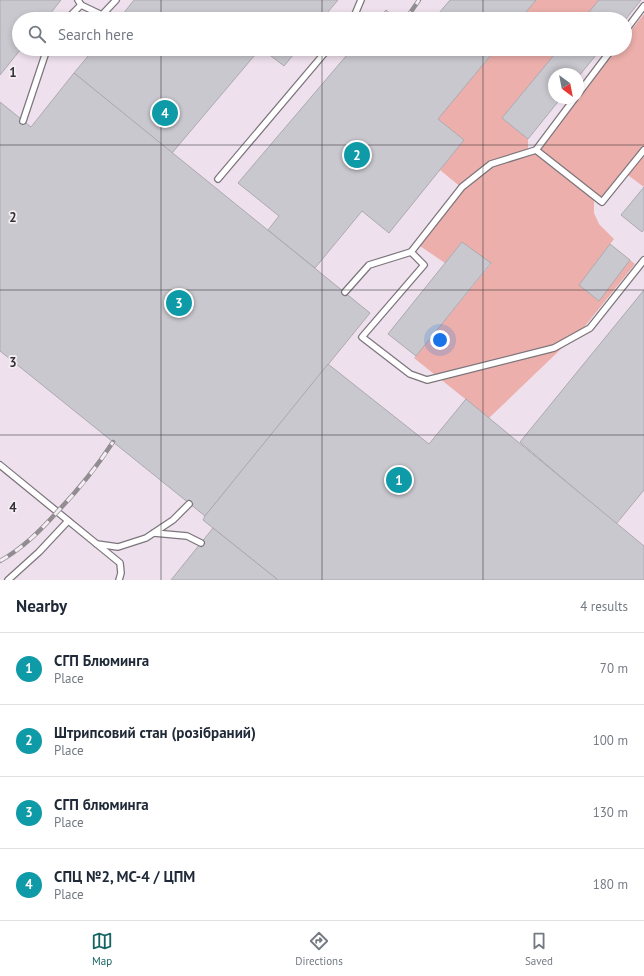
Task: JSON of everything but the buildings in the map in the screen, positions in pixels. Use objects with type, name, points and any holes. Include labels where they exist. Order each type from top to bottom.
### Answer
[{"type":"lane","points":[[105,12],[116,0]]},
{"type":"lane","points":[[356,12],[362,0]]},
{"type":"lane","points":[[73,12],[80,3],[96,12]]},
{"type":"lane","points":[[632,22],[644,6]]},
{"type":"lane","points":[[23,121],[45,56]]},
{"type":"lane","points":[[218,180],[322,56]]},
{"type":"lane","points":[[584,86],[607,56]]},
{"type":"lane","points":[[345,292],[369,265],[411,252],[462,188],[491,164],[536,150],[570,104]]},
{"type":"lane","points":[[536,150],[602,202],[644,150]]},
{"type":"lane","points":[[411,252],[424,264],[362,337],[410,374],[426,380],[554,348],[560,345],[590,328],[644,260]]},
{"type":"lane","points":[[0,465],[120,563],[121,573],[119,580]]},
{"type":"lane","points":[[97,544],[118,547],[146,538],[173,520],[190,504]]},
{"type":"lane","points":[[8,580],[39,552],[68,521]]},
{"type":"lane","points":[[154,533],[187,536],[201,543]]},
{"type":"shaded area","points":[[0,0],[644,0],[644,580],[0,580]]},
{"type":"shaded area","points":[[536,0],[599,0],[589,12],[526,12]]},
{"type":"shaded area","points":[[644,14],[644,187],[625,173],[602,202],[594,196],[594,213],[599,224],[614,239],[579,285],[599,301],[630,260],[635,264],[585,326],[489,418],[414,358],[491,264],[462,242],[445,263],[417,244],[462,188],[440,170],[464,140],[438,119],[490,56],[553,56],[502,118],[528,139],[528,152],[536,150],[572,104],[584,104],[584,89],[610,56],[632,56],[632,29]]},
{"type":"railway","points":[[411,12],[419,0]]},
{"type":"railway","points":[[0,561],[24,545],[45,525],[81,486],[113,442]]},
{"type":"place","name":"СПЦ №2, МС-4 / ЦПМ","points":[[165,113]]},
{"type":"place","name":"Штрипсовий стан (розібраний)","points":[[357,155]]},
{"type":"place","name":"СГП блюминга","points":[[179,303]]},
{"type":"place","name":"СГП Блюминга","points":[[399,480]]}]
